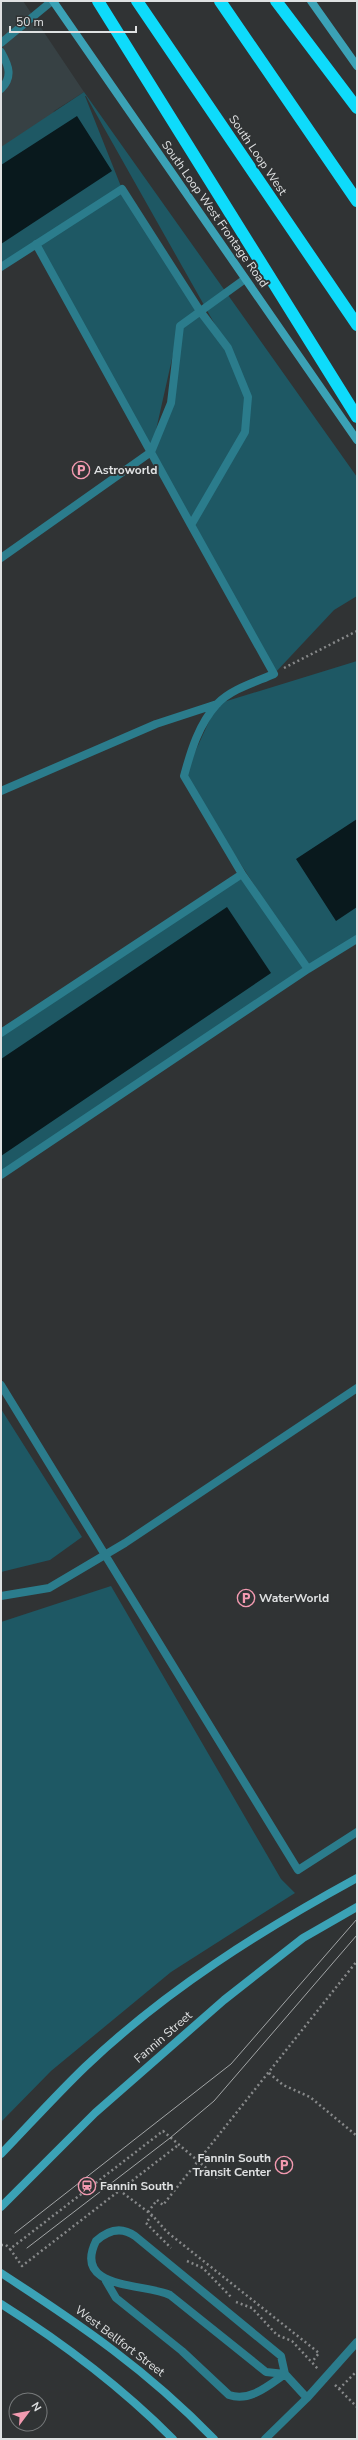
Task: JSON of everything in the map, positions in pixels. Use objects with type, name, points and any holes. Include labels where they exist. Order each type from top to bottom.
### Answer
[{"type":"highway","points":[[98,1],[357,417]]},
{"type":"highway","name":"South Loop West","points":[[137,1],[357,325]]},
{"type":"highway","points":[[220,1],[357,201]]},
{"type":"highway","points":[[276,1],[357,108]]},
{"type":"main road","name":"South Loop West Frontage Road","points":[[52,1],[357,440]]},
{"type":"main road","points":[[311,1],[357,66]]},
{"type":"main road","points":[[1,2154],[86,2067],[162,2002],[245,1942],[357,1878]]},
{"type":"main road","name":"Fannin Street","points":[[1,2207],[95,2113],[224,2000],[303,1938],[357,1907]]},
{"type":"main road","name":"West Bellfort Street","points":[[1,2273],[76,2322],[125,2357],[165,2390],[214,2439]]},
{"type":"main road","points":[[1,2304],[64,2346],[93,2368],[146,2412],[173,2439]]},
{"type":"lane","points":[[1,43],[52,1]]},
{"type":"lane","points":[[1,52],[9,67],[7,82],[1,89]]},
{"type":"lane","points":[[1,267],[122,189],[200,311],[228,348],[248,397],[245,432],[191,525]]},
{"type":"lane","points":[[1,791],[156,724],[217,704],[233,692],[274,674],[36,244]]},
{"type":"lane","points":[[1,558],[151,452],[171,403],[180,326],[245,279]]},
{"type":"lane","points":[[217,704],[194,739],[184,776],[242,874],[308,970]]},
{"type":"lane","points":[[1,1033],[242,874]]},
{"type":"lane","points":[[1,1175],[308,970],[357,939]]},
{"type":"lane","points":[[1,1385],[298,1870],[357,1832]]},
{"type":"lane","points":[[1,1596],[49,1588],[106,1555],[357,1388]]},
{"type":"lane","points":[[285,2374],[249,2396],[234,2397],[229,2395],[182,2351],[116,2298],[106,2281],[98,2275],[92,2265],[93,2247],[96,2241],[110,2232],[129,2232],[280,2356],[285,2374],[307,2398]]},
{"type":"lane","points":[[106,2281],[156,2289],[170,2295],[266,2372],[285,2374]]},
{"type":"lane","points":[[265,2439],[307,2398],[357,2342]]},
{"type":"path","points":[[352,634],[357,631]]},
{"type":"path","points":[[148,2212],[157,2200],[163,2205],[357,1961]]},
{"type":"path","points":[[269,2073],[283,2085],[310,2097],[357,2136]]},
{"type":"path","points":[[10,2249],[163,2131],[177,2146],[219,2179]]},
{"type":"path","points":[[1,2245],[6,2245],[10,2249],[22,2266],[177,2146]]},
{"type":"path","points":[[119,2190],[152,2215],[167,2232],[319,2353],[312,2362]]},
{"type":"path","points":[[152,2215],[146,2223],[172,2249]]},
{"type":"path","points":[[183,2259],[203,2268],[235,2301],[252,2308],[277,2335],[292,2341],[357,2407]]},
{"type":"path","points":[[203,2268],[207,2264]]},
{"type":"path","points":[[252,2308],[256,2303]]},
{"type":"path","points":[[292,2341],[296,2335]]},
{"type":"path","points":[[339,2389],[357,2371]]},
{"type":"shaded area","points":[[1,1],[23,1],[84,92],[54,111],[51,118],[1,149]]},
{"type":"shaded area","points":[[84,92],[357,477],[357,596],[334,610],[274,674],[36,244],[1,266],[1,147]],"holes":[[[86,96],[226,344],[122,189]],[[178,332],[171,403],[152,448]]]},
{"type":"shaded area","points":[[77,116],[112,171],[1,244],[1,165]]},
{"type":"shaded area","points":[[357,661],[357,939],[1,1175],[1,1034],[242,874],[300,956],[184,776],[217,704]]},
{"type":"shaded area","points":[[357,819],[357,907],[336,921],[296,859]]},
{"type":"shaded area","points":[[227,907],[271,973],[1,1156],[1,1059]]},
{"type":"shaded area","points":[[1,1409],[82,1537],[50,1560],[1,1572]]},
{"type":"shaded area","points":[[111,1586],[281,1879],[295,1893],[171,1972],[51,2071],[1,2122],[1,1622]]},
{"type":"tram line","points":[[15,2233],[231,2064],[357,1919]]},
{"type":"tram line","points":[[27,2248],[170,2138],[214,2101],[357,1935]]},
{"type":"place","name":"Astroworld","points":[[81,470]]},
{"type":"place","name":"WaterWorld","points":[[246,1598]]},
{"type":"place","name":"Fannin South Transit Center","points":[[284,2165]]},
{"type":"place","name":"Fannin South","points":[[87,2186]]}]
